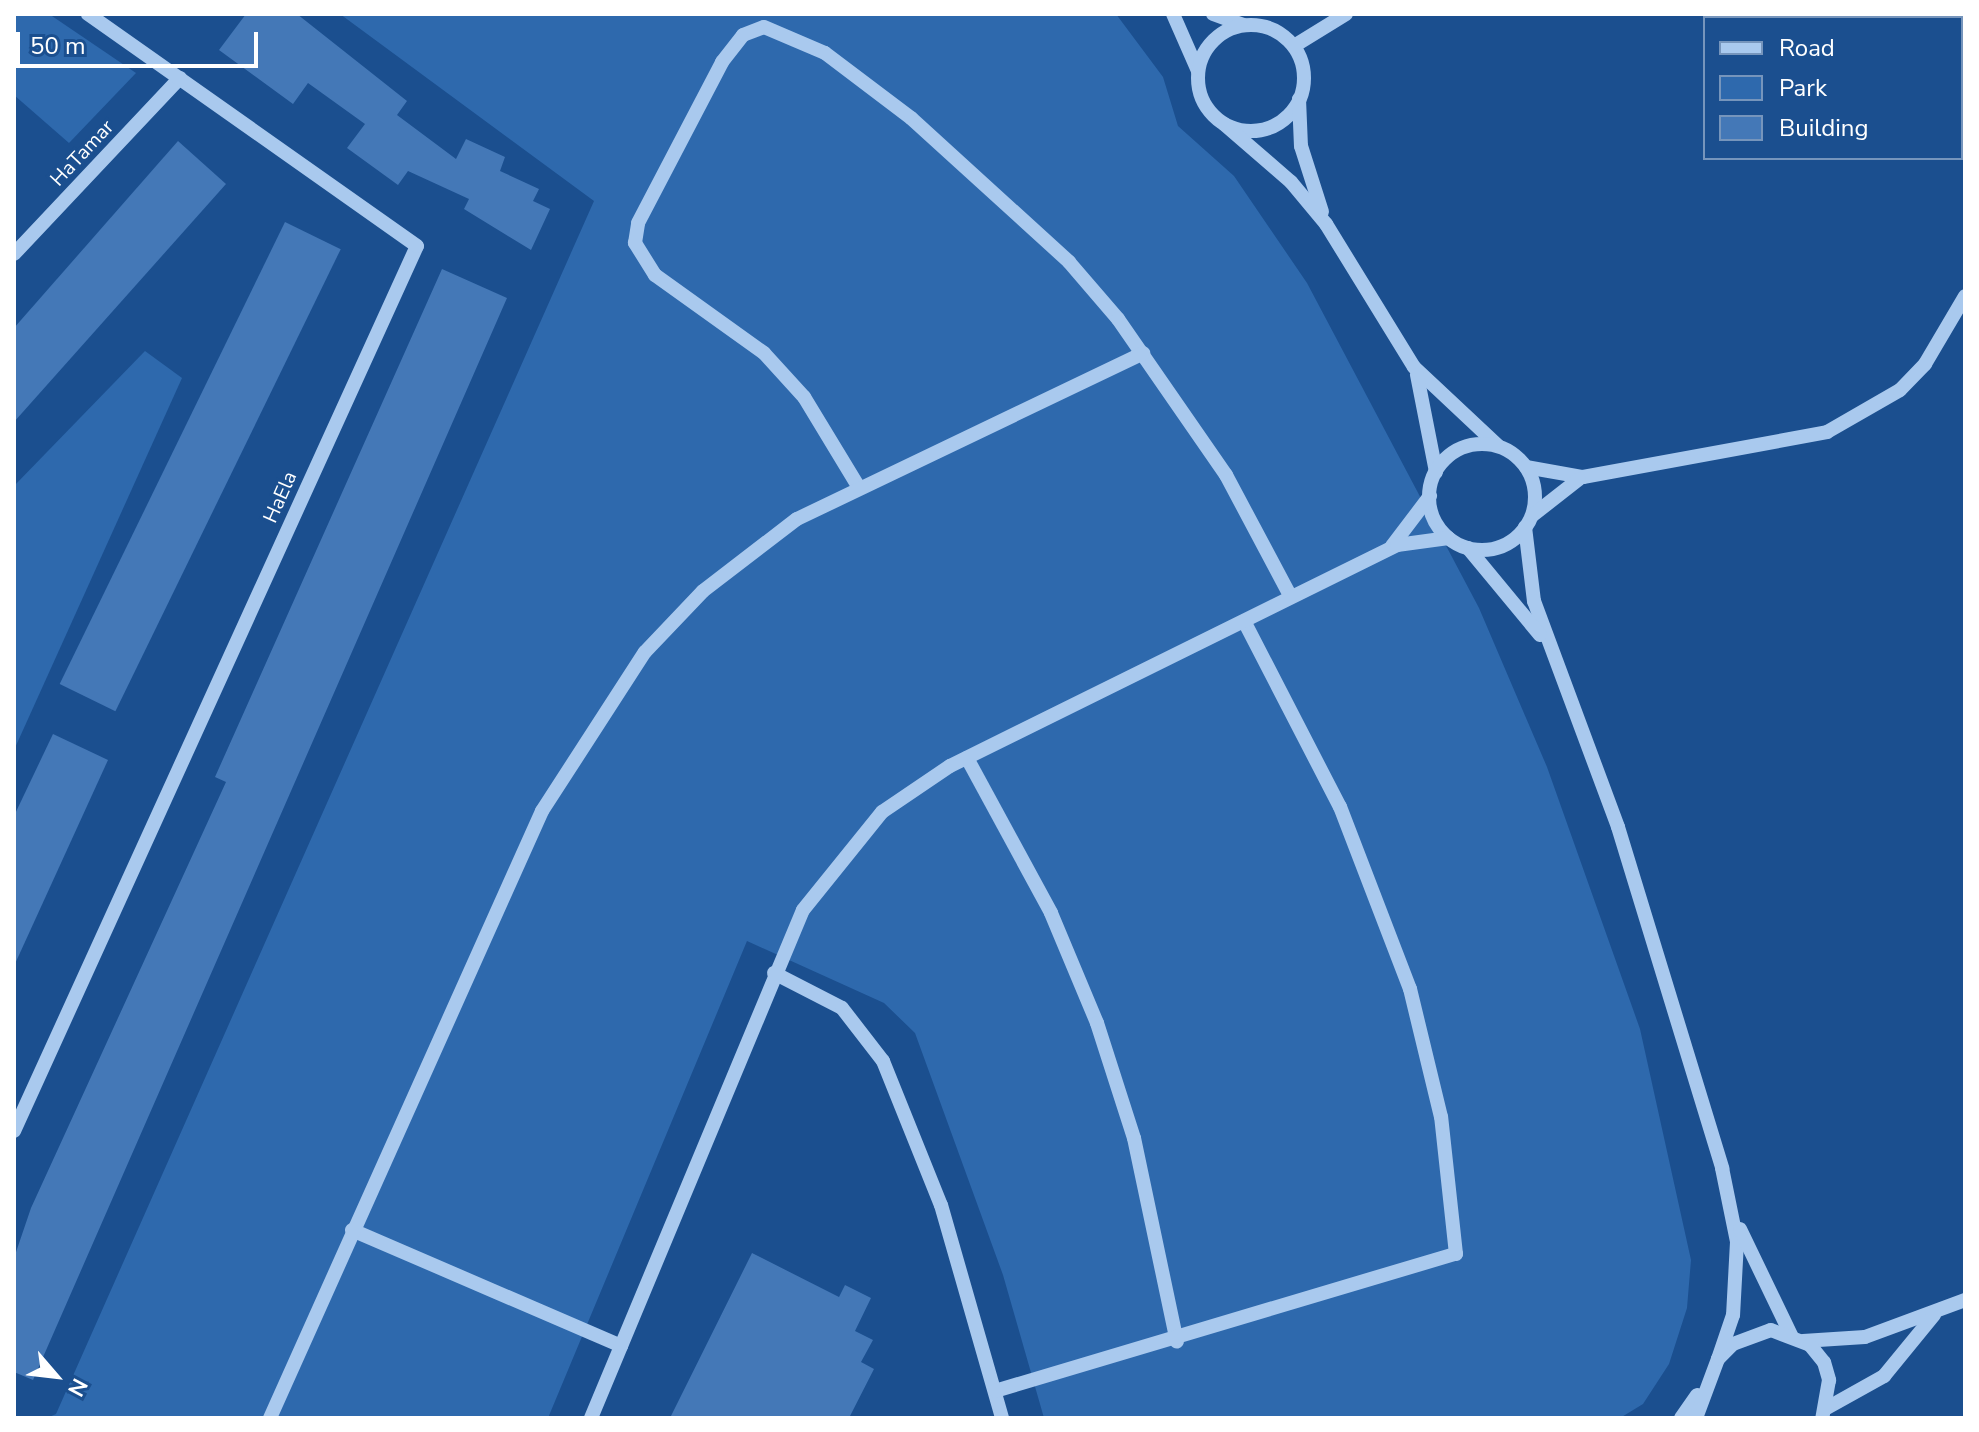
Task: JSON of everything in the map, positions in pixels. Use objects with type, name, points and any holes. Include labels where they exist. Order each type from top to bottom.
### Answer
[{"type":"street","name":"HaEla","points":[[14,1131],[417,246],[88,14]]},
{"type":"street","points":[[1173,14],[1198,71],[1204,101],[1224,124],[1263,154],[1326,224],[1414,367],[1498,446],[1526,467],[1534,483],[1529,521],[1547,645],[1618,827],[1745,1244],[1797,1338],[1824,1362],[1824,1413]]},
{"type":"street","points":[[1213,14],[1279,33],[1294,46],[1302,63],[1299,99],[1301,146],[1326,224]]},
{"type":"street","points":[[1294,46],[1346,14]]},
{"type":"street","points":[[1198,71],[1214,39],[1244,25]]},
{"type":"street","points":[[858,486],[804,397],[764,353],[639,260],[638,223],[722,62],[743,35],[764,27],[788,33],[911,118],[1069,262],[1143,353],[1226,475],[1291,597]]},
{"type":"street","name":"HaTamar","points":[[14,254],[180,78]]},
{"type":"street","points":[[1224,124],[1260,130],[1277,124],[1299,99]]},
{"type":"street","points":[[1526,467],[1583,477],[1827,432],[1858,418],[1925,364],[1965,296]]},
{"type":"street","points":[[270,1418],[524,847],[591,725],[703,591],[764,540],[858,486],[1143,353]]},
{"type":"street","points":[[1389,549],[1430,496],[1436,472],[1414,367]]},
{"type":"street","points":[[1436,472],[1462,449],[1498,446]]},
{"type":"street","points":[[1430,496],[1435,521],[1449,538],[1468,548],[1491,550],[1583,477]]},
{"type":"street","points":[[591,1418],[774,973],[803,910],[852,843],[912,789],[967,758],[1389,549],[1449,538]]},
{"type":"street","points":[[1468,548],[1547,645]]},
{"type":"street","points":[[995,1391],[1177,1342],[1456,1254],[1441,1117],[1397,952],[1340,807],[1244,621]]},
{"type":"street","points":[[967,758],[1051,913],[1097,1023],[1134,1138],[1177,1342]]},
{"type":"street","points":[[774,973],[842,1008],[883,1061],[941,1205],[1002,1418]]},
{"type":"street","points":[[1681,1418],[1718,1359],[1733,1315],[1737,1242],[1725,1183]]},
{"type":"street","points":[[352,1230],[621,1346]]},
{"type":"street","points":[[1718,1359],[1757,1332],[1797,1338],[1865,1337],[1934,1315],[1965,1300]]},
{"type":"street","points":[[1824,1413],[1884,1376],[1934,1315]]},
{"type":"street","points":[[1696,1418],[1702,1388]]},
{"type":"green space","points":[[14,14],[49,14],[136,73],[69,143],[14,95]]},
{"type":"green space","points":[[340,14],[1116,14],[1163,77],[1178,126],[1234,176],[1307,283],[1479,608],[1547,767],[1640,1029],[1691,1260],[1687,1308],[1669,1364],[1643,1404],[1620,1418],[1044,1418],[1003,1275],[915,1033],[884,1003],[747,941],[548,1418],[47,1418],[56,1414],[594,201]]},
{"type":"green space","points":[[145,351],[182,378],[14,750],[14,486]]},
{"type":"building","points":[[246,14],[297,14],[407,101],[397,115],[456,159],[466,139],[505,157],[500,171],[539,189],[533,201],[550,209],[531,250],[464,209],[469,199],[408,171],[398,185],[347,148],[365,124],[308,83],[293,104],[219,50]]},
{"type":"building","points":[[178,141],[226,184],[14,422],[14,328]]},
{"type":"building","points":[[285,222],[341,249],[115,711],[60,684]]},
{"type":"building","points":[[442,269],[507,298],[33,1380],[14,1372],[14,1258],[31,1208],[226,782],[215,777]]},
{"type":"building","points":[[53,734],[108,760],[14,966],[14,816]]},
{"type":"building","points":[[752,1253],[839,1297],[845,1285],[871,1298],[855,1331],[873,1340],[861,1362],[874,1369],[849,1418],[670,1418]]}]
